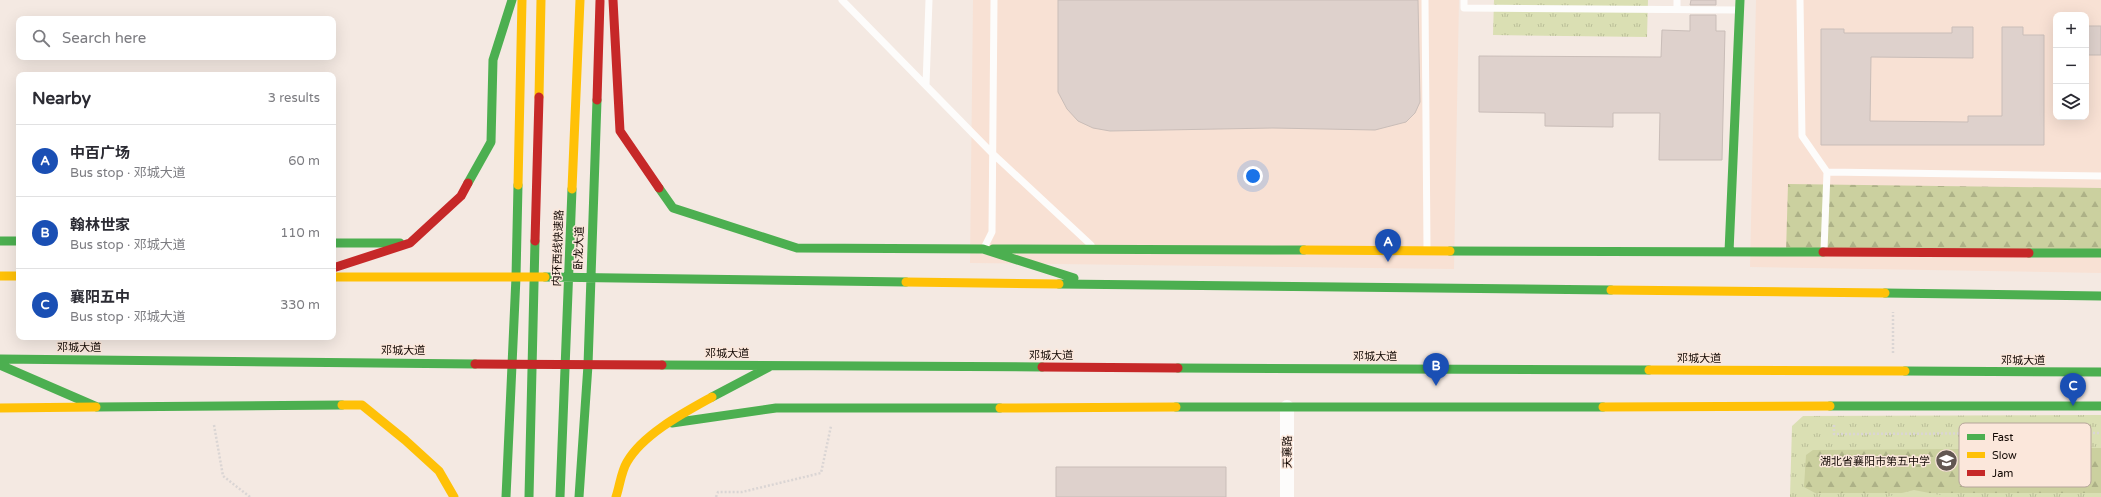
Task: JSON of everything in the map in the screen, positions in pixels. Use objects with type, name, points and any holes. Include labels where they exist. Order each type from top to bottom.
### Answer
[{"type":"main road","points":[[336,267],[410,243],[461,196],[491,142],[492,60],[512,0]]},
{"type":"main road","points":[[506,497],[516,277],[522,0]]},
{"type":"main road","name":"内环西线快速路","points":[[529,497],[541,0]]},
{"type":"main road","name":"内环西线快速路","points":[[560,497],[580,0]]},
{"type":"main road","name":"卧龙大道","points":[[579,497],[588,365],[600,0]]},
{"type":"main road","points":[[613,0],[620,131],[673,208],[797,248],[2101,253]]},
{"type":"main road","points":[[1729,252],[1740,0]]},
{"type":"main road","points":[[0,241],[16,241]]},
{"type":"main road","points":[[336,243],[410,243]]},
{"type":"main road","points":[[983,249],[1094,285]]},
{"type":"main road","points":[[0,276],[16,276]]},
{"type":"main road","points":[[336,277],[516,277],[2101,296]]},
{"type":"main road","name":"邓城大道","points":[[0,359],[588,365],[2101,372]]},
{"type":"main road","points":[[0,365],[97,407]]},
{"type":"main road","points":[[616,497],[628,460],[659,431],[694,407],[771,366]]},
{"type":"main road","points":[[0,408],[211,405],[362,405],[405,440],[439,472],[454,497]]},
{"type":"main road","points":[[672,423],[776,408],[2101,406]]},
{"type":"street","name":"天襄路","points":[[1287,407],[1287,497]]},
{"type":"lane","points":[[842,0],[992,153],[1095,249]]},
{"type":"lane","points":[[926,85],[928,0]]},
{"type":"lane","points":[[983,249],[992,232],[994,0]]},
{"type":"lane","points":[[1424,0],[1427,251]]},
{"type":"lane","points":[[1464,0],[1464,8],[1740,10]]},
{"type":"lane","points":[[1677,0],[1677,9]]},
{"type":"lane","points":[[1800,0],[1802,136],[1827,172],[1824,252]]},
{"type":"lane","points":[[1827,172],[2101,176]]},
{"type":"path","points":[[1893,309],[1893,355]]},
{"type":"path","points":[[211,405],[223,476],[250,497]]},
{"type":"path","points":[[716,497],[718,492],[742,492],[821,473],[835,408]]},
{"type":"path","points":[[2091,433],[2101,433]]},
{"type":"path","points":[[1834,434],[1959,434]]},
{"type":"shaded area","points":[[973,0],[1459,0],[1454,269],[970,263]]},
{"type":"shaded area","points":[[1756,0],[2101,0],[2101,273],[1750,267]]},
{"type":"green space","points":[[1494,0],[1648,0],[1647,37],[1493,35]]},
{"type":"green space","points":[[1788,184],[2101,188],[2101,253],[1786,252]]},
{"type":"green space","points":[[2101,415],[2101,497],[1790,497],[1792,426],[1803,416]]},
{"type":"green space","points":[[2091,448],[2101,448],[2101,493],[1815,493],[1804,487],[1806,455],[1813,450],[1959,449],[1959,487],[2091,487]]},
{"type":"green space","points":[[1914,490],[1950,497],[1886,497]]},
{"type":"building","points":[[1058,0],[1418,0],[1420,102],[1415,113],[1406,122],[1375,130],[1273,128],[1110,131],[1093,128],[1078,121],[1067,109],[1058,92]]},
{"type":"building","points":[[1691,0],[1716,0],[1716,5],[1690,5]]},
{"type":"building","points":[[1690,15],[1716,15],[1716,31],[1725,31],[1722,160],[1659,160],[1660,113],[1613,113],[1613,127],[1545,126],[1545,113],[1479,112],[1479,56],[1661,57],[1662,30],[1690,31]]},
{"type":"building","points":[[2089,26],[2101,26],[2101,55],[2089,55]]},
{"type":"building","points":[[1952,27],[1973,27],[1973,58],[1871,57],[1870,121],[1968,122],[1968,116],[2002,116],[2002,27],[2023,27],[2023,35],[2044,35],[2044,145],[1821,145],[1821,29],[1844,29],[1844,33],[1952,33]]},
{"type":"building","points":[[1056,467],[1226,467],[1226,497],[1056,497]]},
{"type":"traffic: fast","points":[[468,183],[491,142],[493,60],[512,0]]},
{"type":"traffic: fast","points":[[1729,252],[1740,0]]},
{"type":"traffic: fast","points":[[579,497],[588,365],[597,100]]},
{"type":"traffic: fast","points":[[506,497],[516,277],[518,185]]},
{"type":"traffic: fast","points":[[659,188],[673,208],[797,248],[983,249],[1074,278]]},
{"type":"traffic: fast","points":[[560,497],[572,189]]},
{"type":"traffic: fast","points":[[0,241],[16,241]]},
{"type":"traffic: fast","points":[[529,497],[535,241]]},
{"type":"traffic: fast","points":[[336,243],[400,243]]},
{"type":"traffic: fast","points":[[993,249],[1304,250]]},
{"type":"traffic: fast","points":[[1450,251],[1823,252]]},
{"type":"traffic: fast","points":[[2029,253],[2101,253]]},
{"type":"traffic: fast","points":[[545,277],[906,282]]},
{"type":"traffic: fast","points":[[1059,284],[1611,290]]},
{"type":"traffic: fast","points":[[1885,293],[2101,296]]},
{"type":"traffic: fast","points":[[0,359],[475,364]]},
{"type":"traffic: fast","points":[[0,365],[97,407],[342,405]]},
{"type":"traffic: fast","points":[[662,365],[1042,367]]},
{"type":"traffic: fast","points":[[712,397],[769,367]]},
{"type":"traffic: fast","points":[[1178,368],[1649,370]]},
{"type":"traffic: fast","points":[[1905,371],[2101,372]]},
{"type":"traffic: fast","points":[[1830,406],[2101,406]]},
{"type":"traffic: fast","points":[[1176,407],[1603,407]]},
{"type":"traffic: fast","points":[[672,423],[776,408],[1000,408]]},
{"type":"traffic: slow","points":[[518,185],[522,0]]},
{"type":"traffic: slow","points":[[539,97],[541,0]]},
{"type":"traffic: slow","points":[[572,189],[580,0]]},
{"type":"traffic: slow","points":[[1304,250],[1450,251]]},
{"type":"traffic: slow","points":[[0,276],[16,276]]},
{"type":"traffic: slow","points":[[336,277],[545,277]]},
{"type":"traffic: slow","points":[[906,282],[1059,284]]},
{"type":"traffic: slow","points":[[1611,290],[1885,293]]},
{"type":"traffic: slow","points":[[1649,370],[1905,371]]},
{"type":"traffic: slow","points":[[616,497],[625,466],[643,442],[665,425],[712,397]]},
{"type":"traffic: slow","points":[[342,405],[362,405],[405,440],[439,471],[454,497]]},
{"type":"traffic: slow","points":[[1603,407],[1830,406]]},
{"type":"traffic: slow","points":[[0,408],[96,407]]},
{"type":"traffic: slow","points":[[1000,408],[1176,407]]},
{"type":"traffic: jam","points":[[613,0],[620,131],[659,188]]},
{"type":"traffic: jam","points":[[597,100],[600,1]]},
{"type":"traffic: jam","points":[[535,241],[539,97]]},
{"type":"traffic: jam","points":[[336,267],[410,243],[461,196],[468,183]]},
{"type":"traffic: jam","points":[[1823,252],[2029,253]]},
{"type":"traffic: jam","points":[[475,364],[662,365]]},
{"type":"traffic: jam","points":[[1042,367],[1178,368]]},
{"type":"place","name":"中百广场","points":[[1388,262]]},
{"type":"place","name":"翰林世家","points":[[1436,386]]},
{"type":"place","name":"襄阳五中","points":[[2073,406]]},
{"type":"place","name":"湖北省襄阳市第五中学","points":[[1946,461]]}]
